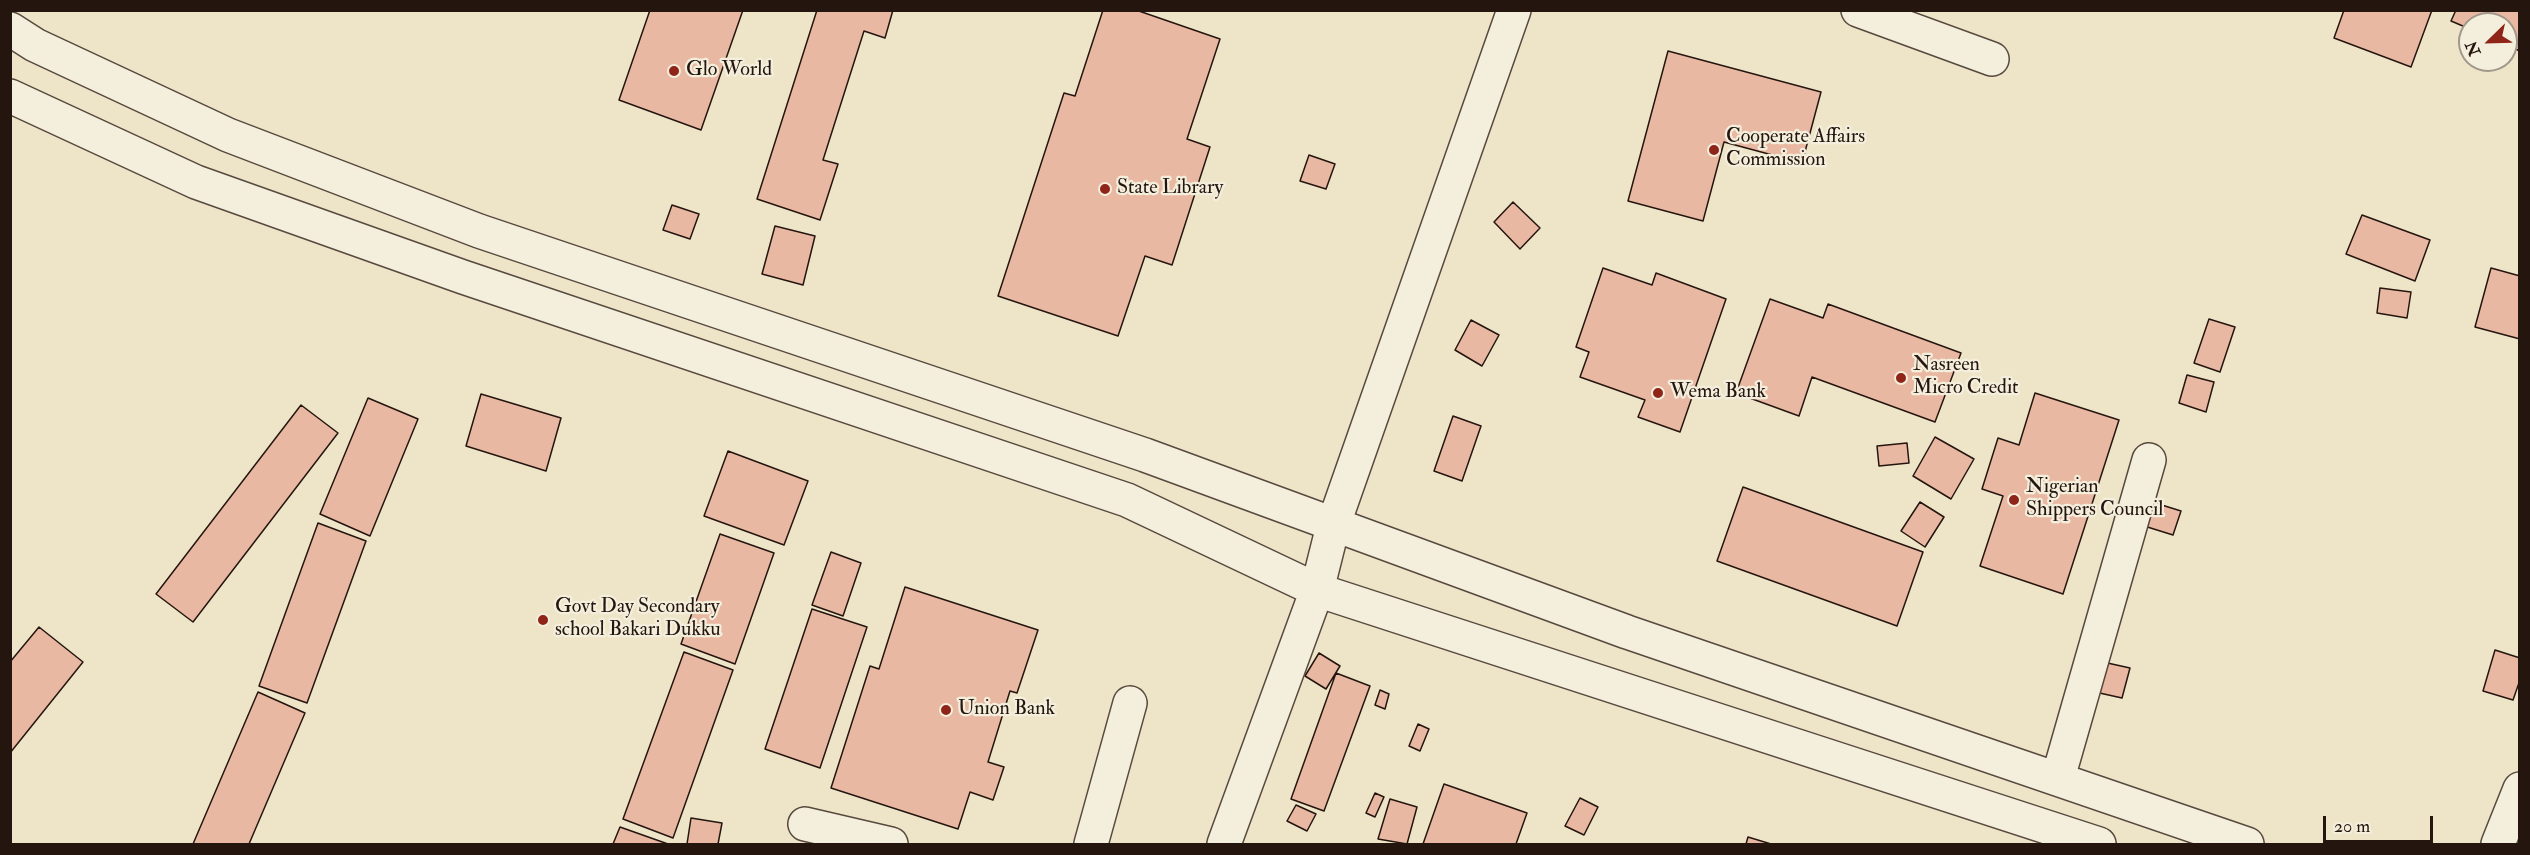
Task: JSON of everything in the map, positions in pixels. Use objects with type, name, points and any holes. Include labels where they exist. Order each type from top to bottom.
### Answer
[{"type":"street","points":[[1224,844],[1317,590],[1333,526],[1514,10]]},
{"type":"street","points":[[1858,10],[1992,59]]},
{"type":"street","points":[[10,29],[35,45],[228,135],[479,231],[1144,454],[1333,526],[1626,632],[2247,844]]},
{"type":"street","points":[[10,96],[196,182],[486,284],[1127,500],[1317,590],[2099,844]]},
{"type":"street","points":[[2058,778],[2149,460]]},
{"type":"street","points":[[1091,844],[1130,703]]},
{"type":"street","points":[[2498,844],[2520,789]]},
{"type":"street","points":[[805,824],[891,844]]},
{"type":"building","points":[[650,10],[743,10],[701,130],[619,100]]},
{"type":"building","points":[[817,10],[893,10],[885,38],[864,31],[823,160],[838,164],[820,220],[757,199]]},
{"type":"building","points":[[1103,10],[1136,10],[1220,39],[1187,139],[1210,147],[1172,265],[1145,256],[1118,336],[998,296],[1064,93],[1075,96]]},
{"type":"building","points":[[2344,10],[2432,10],[2411,67],[2334,38]]},
{"type":"building","points":[[2456,10],[2520,10],[2520,51],[2518,50],[2518,12],[2458,12],[2458,24],[2451,21]]},
{"type":"building","points":[[1668,51],[1821,92],[1802,163],[1724,142],[1703,221],[1628,201]]},
{"type":"building","points":[[1309,155],[1335,164],[1326,189],[1300,181]]},
{"type":"building","points":[[1513,202],[1540,228],[1520,249],[1494,222]]},
{"type":"building","points":[[672,205],[699,214],[690,239],[663,230]]},
{"type":"building","points":[[2362,215],[2430,240],[2415,281],[2346,254]]},
{"type":"building","points":[[775,226],[815,236],[803,285],[762,274]]},
{"type":"building","points":[[1603,268],[1652,285],[1656,273],[1726,299],[1680,432],[1638,417],[1645,400],[1580,377],[1589,352],[1576,347]]},
{"type":"building","points":[[2491,268],[2520,276],[2520,339],[2475,327]]},
{"type":"building","points":[[2380,288],[2411,292],[2407,318],[2377,313]]},
{"type":"building","points":[[1770,299],[1823,318],[1828,304],[1961,353],[1935,422],[1812,377],[1799,416],[1736,393]]},
{"type":"building","points":[[2209,319],[2235,327],[2220,372],[2194,363]]},
{"type":"building","points":[[1471,320],[1499,335],[1482,366],[1455,350]]},
{"type":"building","points":[[2187,375],[2214,382],[2206,412],[2179,403]]},
{"type":"building","points":[[2035,393],[2119,420],[2063,594],[1980,566],[2003,496],[1982,489],[1998,438],[2019,445]]},
{"type":"building","points":[[481,394],[561,418],[546,471],[466,446]]},
{"type":"building","points":[[368,398],[418,419],[370,536],[320,514]]},
{"type":"building","points":[[301,405],[338,433],[193,622],[156,594]]},
{"type":"building","points":[[1453,416],[1481,426],[1462,481],[1434,471]]},
{"type":"building","points":[[1935,437],[1974,459],[1951,499],[1913,476]]},
{"type":"building","points":[[1907,443],[1909,463],[1879,466],[1877,446]]},
{"type":"building","points":[[728,451],[808,481],[784,545],[704,516]]},
{"type":"building","points":[[1743,487],[1923,552],[1897,626],[1717,561]]},
{"type":"building","points":[[2149,501],[2181,511],[2173,535],[2141,525]]},
{"type":"building","points":[[1920,502],[1944,517],[1925,547],[1901,531]]},
{"type":"building","points":[[318,523],[366,541],[307,703],[259,686]]},
{"type":"building","points":[[720,534],[774,553],[735,664],[681,644]]},
{"type":"building","points":[[831,552],[861,563],[843,616],[812,605]]},
{"type":"building","points":[[905,587],[1038,630],[1017,693],[1010,691],[988,762],[1004,767],[993,800],[970,792],[958,829],[831,788],[870,666],[879,669]]},
{"type":"building","points":[[812,609],[867,627],[820,768],[765,749]]},
{"type":"building","points":[[39,627],[83,662],[10,753],[10,662]]},
{"type":"building","points":[[2495,650],[2520,658],[2520,680],[2513,700],[2483,691]]},
{"type":"building","points":[[684,652],[733,670],[673,838],[623,819]]},
{"type":"building","points":[[1319,653],[1340,666],[1326,689],[1305,676]]},
{"type":"building","points":[[2103,662],[2130,668],[2122,698],[2095,692]]},
{"type":"building","points":[[1336,673],[1370,686],[1324,811],[1291,799]]},
{"type":"building","points":[[1380,690],[1389,694],[1385,709],[1375,705]]},
{"type":"building","points":[[258,692],[305,713],[249,844],[193,844]]},
{"type":"building","points":[[1418,724],[1429,729],[1420,751],[1409,746]]},
{"type":"building","points":[[1444,784],[1527,813],[1516,844],[1423,844]]},
{"type":"building","points":[[1375,793],[1384,797],[1375,817],[1366,813]]},
{"type":"building","points":[[1580,798],[1598,807],[1584,835],[1565,826]]},
{"type":"building","points":[[1390,799],[1417,807],[1407,844],[1378,839]]},
{"type":"building","points":[[1296,805],[1316,814],[1307,831],[1287,821]]},
{"type":"building","points":[[691,818],[722,823],[718,844],[687,844]]},
{"type":"building","points":[[620,827],[668,844],[613,844]]},
{"type":"building","points":[[1748,837],[1771,844],[1746,844]]},
{"type":"place","name":"Glo World","points":[[674,71]]},
{"type":"place","name":"Cooperate Affairs Commission","points":[[1714,150]]},
{"type":"place","name":"State Library","points":[[1105,189]]},
{"type":"place","name":"Nasreen Micro Credit","points":[[1901,378]]},
{"type":"place","name":"Wema Bank","points":[[1658,393]]},
{"type":"place","name":"Nigerian Shippers Council","points":[[2014,500]]},
{"type":"place","name":"Govt Day Secondary school Bakari Dukku","points":[[543,620]]},
{"type":"place","name":"Union Bank","points":[[946,710]]}]
